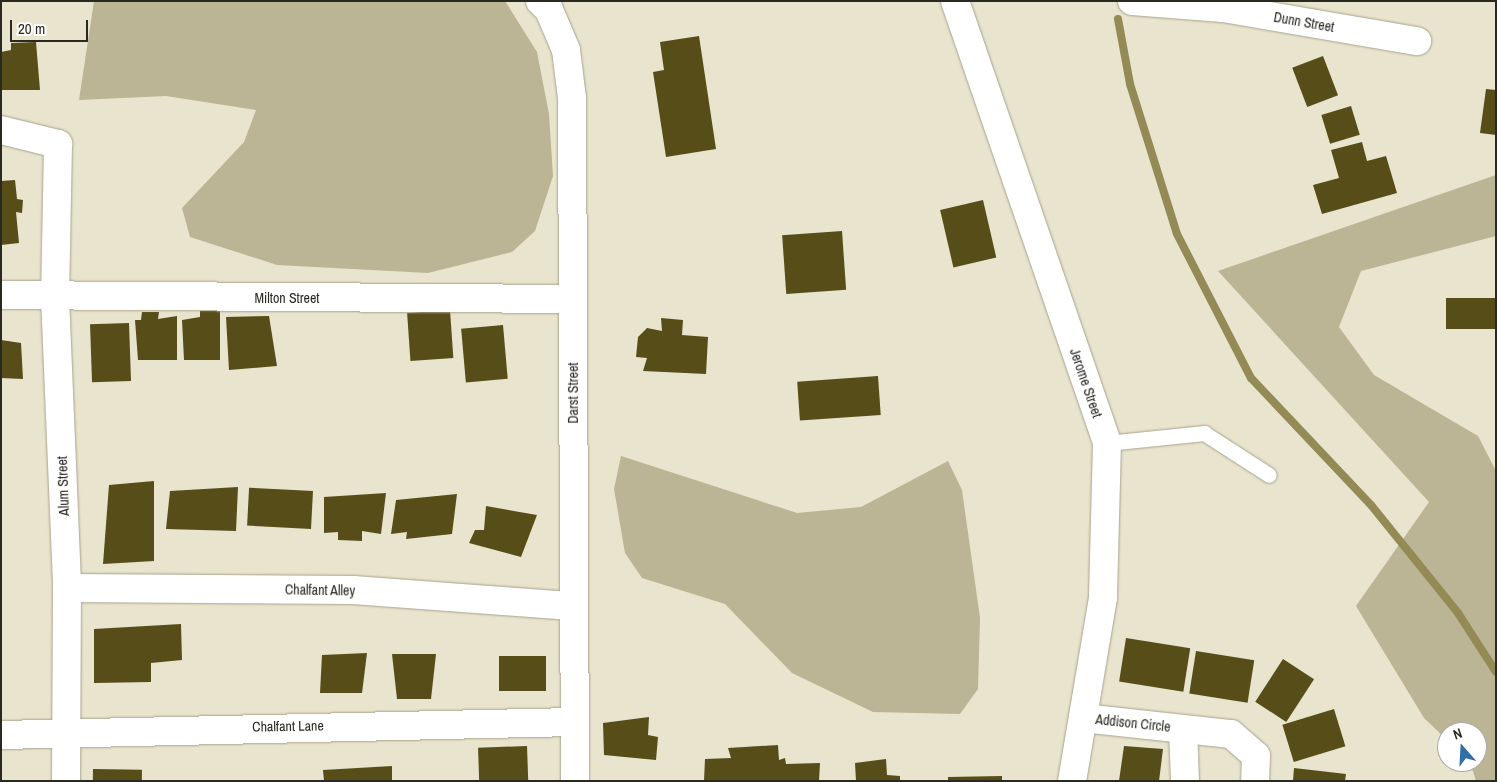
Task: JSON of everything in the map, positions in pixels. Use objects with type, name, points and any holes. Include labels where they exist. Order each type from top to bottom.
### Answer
[{"type":"street","name":"Jerome Street","points":[[956,1],[1106,443],[1102,598],[1072,781]]},
{"type":"street","name":"Dunn Street","points":[[1132,1],[1223,8],[1417,41]]},
{"type":"street","name":"Darst Street","points":[[545,5],[566,50],[572,98],[572,606],[575,781]]},
{"type":"street","name":"Alum Street","points":[[1,130],[58,144],[55,297],[67,588],[68,735],[66,781]]},
{"type":"street","name":"Milton Street","points":[[1,295],[55,297],[572,299]]},
{"type":"street","name":"Chalfant Alley","points":[[67,588],[353,590],[572,606]]},
{"type":"street","name":"Addison Circle","points":[[1083,718],[1231,734],[1256,756],[1254,781]]},
{"type":"street","name":"Chalfant Lane","points":[[1,735],[68,735],[204,727],[574,722]]},
{"type":"street","name":"Addison Circle","points":[[1183,729],[1185,781]]},
{"type":"lane","points":[[1106,443],[1204,433],[1268,476]]},
{"type":"shaded area","points":[[94,1],[505,1],[537,52],[549,114],[553,176],[535,231],[512,252],[428,273],[277,265],[190,237],[182,208],[244,142],[256,110],[166,96],[79,100]]},
{"type":"shaded area","points":[[1496,175],[1496,236],[1361,271],[1339,327],[1374,375],[1478,436],[1496,471],[1496,781],[1476,781],[1473,772],[1487,772],[1487,722],[1437,722],[1437,730],[1424,718],[1356,606],[1429,502],[1218,271]]},
{"type":"shaded area","points":[[621,456],[797,513],[861,507],[948,461],[962,490],[980,618],[978,689],[960,714],[873,712],[792,673],[725,604],[642,578],[625,553],[614,489]]},
{"type":"building","points":[[699,36],[716,149],[666,157],[653,72],[664,70],[660,42]]},
{"type":"building","points":[[36,42],[40,90],[1,90],[1,52],[11,50],[11,43]]},
{"type":"building","points":[[1323,56],[1338,95],[1307,107],[1292,68]]},
{"type":"building","points":[[1486,89],[1496,90],[1496,135],[1480,133]]},
{"type":"building","points":[[1351,106],[1360,135],[1330,144],[1321,115]]},
{"type":"building","points":[[1362,142],[1367,161],[1386,156],[1397,193],[1322,214],[1313,185],[1339,178],[1331,150]]},
{"type":"building","points":[[15,180],[17,199],[23,200],[22,213],[16,212],[19,243],[1,245],[1,181]]},
{"type":"building","points":[[983,200],[996,257],[953,267],[940,210]]},
{"type":"building","points":[[842,231],[846,290],[786,294],[782,235]]},
{"type":"building","points":[[1446,298],[1496,298],[1496,329],[1446,329]]},
{"type":"building","points":[[450,310],[453,358],[410,361],[407,313]]},
{"type":"building","points":[[200,311],[220,311],[220,360],[184,360],[182,320],[200,317]]},
{"type":"building","points":[[142,312],[159,312],[158,319],[177,316],[177,360],[138,360],[135,320],[141,320]]},
{"type":"building","points":[[269,316],[277,366],[229,370],[226,317]]},
{"type":"building","points":[[661,318],[683,320],[682,335],[708,337],[706,374],[643,371],[647,358],[636,357],[638,337],[647,328],[662,331]]},
{"type":"building","points":[[129,323],[131,381],[92,382],[90,324]]},
{"type":"building","points":[[503,325],[508,379],[466,382],[461,329]]},
{"type":"building","points":[[1,340],[21,343],[23,379],[1,378]]},
{"type":"building","points":[[878,376],[881,415],[800,421],[797,382]]},
{"type":"building","points":[[154,481],[154,561],[103,564],[109,485]]},
{"type":"building","points":[[238,487],[236,531],[166,529],[170,491]]},
{"type":"building","points":[[249,488],[313,491],[311,529],[247,526]]},
{"type":"building","points":[[386,493],[381,534],[362,531],[362,541],[338,540],[338,532],[324,533],[324,497]]},
{"type":"building","points":[[457,494],[452,534],[406,539],[407,532],[391,534],[396,500]]},
{"type":"building","points":[[486,506],[537,515],[521,557],[469,543],[475,530],[484,530]]},
{"type":"building","points":[[181,624],[182,660],[151,663],[151,682],[94,683],[94,629]]},
{"type":"building","points":[[1126,638],[1190,648],[1183,692],[1119,681]]},
{"type":"building","points":[[1196,651],[1254,660],[1248,703],[1189,693]]},
{"type":"building","points":[[367,653],[362,693],[320,693],[322,655]]},
{"type":"building","points":[[392,654],[436,654],[431,699],[397,699]]},
{"type":"building","points":[[499,656],[546,656],[546,691],[499,691]]},
{"type":"building","points":[[1283,659],[1314,679],[1286,722],[1255,702]]},
{"type":"building","points":[[1334,709],[1345,746],[1294,762],[1282,725]]},
{"type":"building","points":[[649,717],[648,735],[658,737],[656,760],[604,755],[603,723]]},
{"type":"building","points":[[778,745],[779,760],[785,758],[786,764],[820,763],[819,781],[704,781],[705,759],[731,758],[728,748]]},
{"type":"building","points":[[527,746],[528,781],[479,781],[478,748]]},
{"type":"building","points":[[1124,746],[1163,749],[1159,781],[1119,781]]},
{"type":"building","points":[[886,759],[887,775],[900,776],[900,781],[856,781],[855,763]]},
{"type":"building","points":[[392,766],[392,781],[324,781],[323,770]]},
{"type":"building","points":[[1294,768],[1346,774],[1345,781],[1293,781]]},
{"type":"building","points":[[93,769],[142,770],[142,781],[93,781]]},
{"type":"building","points":[[1002,776],[1002,781],[948,781],[948,777]]},
{"type":"waterway","points":[[1118,19],[1130,84],[1177,234],[1251,378],[1371,505],[1458,613],[1496,672]]}]
